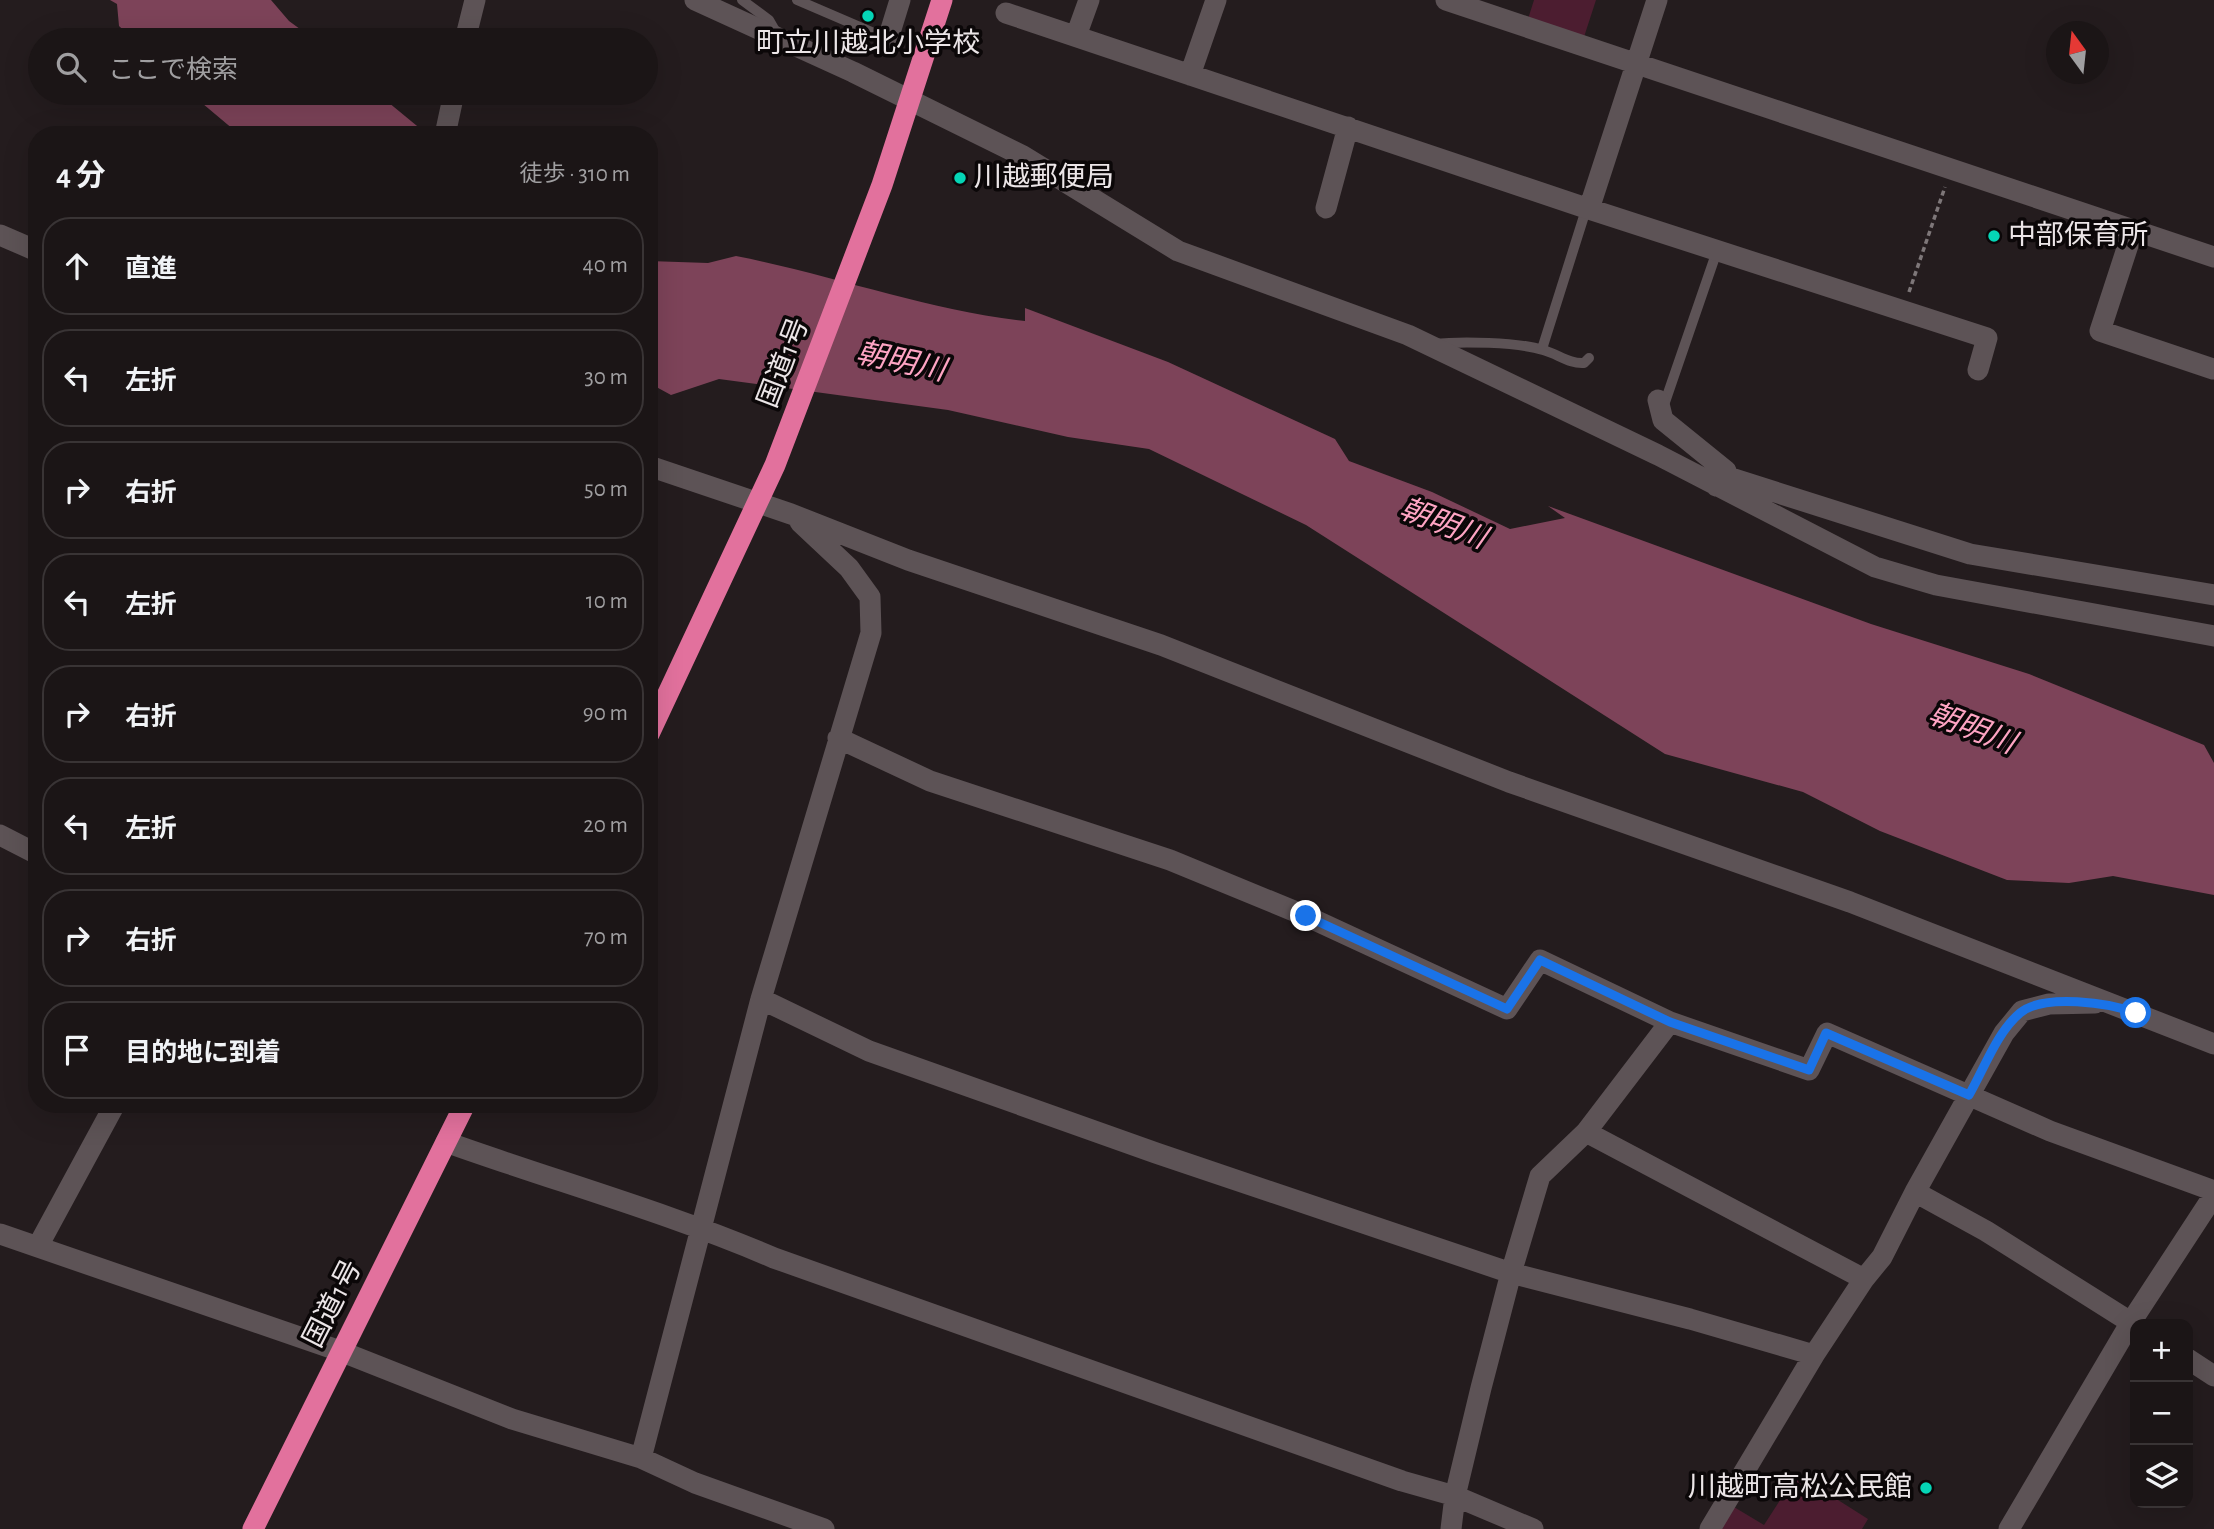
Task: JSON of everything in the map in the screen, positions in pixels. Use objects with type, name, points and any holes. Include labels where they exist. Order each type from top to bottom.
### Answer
[{"type":"highway","name":"国道1号","points":[[658,715],[775,465],[881,185],[942,0]]},
{"type":"highway","name":"国道1号","points":[[253,1529],[460,1113]]},
{"type":"street","points":[[695,0],[1023,156],[1178,251],[1427,344],[1658,455],[1722,482],[1875,567],[1905,578],[2214,636]]},
{"type":"street","points":[[888,39],[900,0]]},
{"type":"street","points":[[1076,36],[1089,0]]},
{"type":"street","points":[[1190,75],[1216,0]]},
{"type":"street","points":[[1447,0],[2214,257]]},
{"type":"street","points":[[1589,209],[1657,0]]},
{"type":"street","points":[[468,28],[474,2]]},
{"type":"street","points":[[1006,13],[1589,209],[1987,338],[1978,370]]},
{"type":"street","points":[[446,126],[451,105]]},
{"type":"street","points":[[1326,208],[1346,144],[1348,127]]},
{"type":"street","points":[[2133,230],[2100,331],[2213,369]]},
{"type":"street","points":[[0,235],[28,247]]},
{"type":"street","points":[[1662,401],[1662,420],[1726,471],[1722,482]]},
{"type":"street","points":[[658,469],[791,514],[908,560],[1161,645],[1509,782],[1850,902],[2214,1044]]},
{"type":"street","points":[[1722,482],[1970,554],[2073,574],[2214,595]]},
{"type":"street","points":[[641,1458],[761,999],[871,633],[870,597],[849,568],[791,514]]},
{"type":"street","points":[[838,738],[930,781],[1170,860],[1306,916],[1507,1009],[1540,960],[1670,1022],[1809,1070],[1826,1033],[2050,1131],[2214,1193],[2136,1319]]},
{"type":"street","points":[[0,835],[28,849]]},
{"type":"street","points":[[761,999],[869,1051],[1169,1158],[1511,1273],[1690,1319],[1814,1355]]},
{"type":"street","points":[[1710,1529],[1814,1355],[1864,1279],[1882,1257],[1915,1192],[2004,1033],[2022,1011],[2049,1004],[2112,1004]]},
{"type":"street","points":[[1451,1529],[1455,1496],[1511,1273],[1541,1176],[1587,1132],[1670,1022]]},
{"type":"street","points":[[38,1246],[110,1113]]},
{"type":"street","points":[[1587,1132],[1864,1279]]},
{"type":"street","points":[[446,1142],[574,1188],[701,1227],[774,1258],[975,1331],[1389,1476],[1455,1496],[1534,1529]]},
{"type":"street","points":[[1915,1192],[1986,1231],[2130,1322]]},
{"type":"street","points":[[0,1234],[340,1351],[513,1419],[641,1458],[695,1483],[824,1529]]},
{"type":"street","points":[[2009,1529],[2130,1329]]},
{"type":"street","points":[[2193,1362],[2214,1376]]},
{"type":"lane","points":[[742,0],[769,20],[779,39]]},
{"type":"lane","points":[[797,0],[888,39]]},
{"type":"lane","points":[[1542,349],[1584,216],[1589,209]]},
{"type":"lane","points":[[1662,401],[1717,251]]},
{"type":"lane","points":[[1427,344],[1455,341],[1542,349],[1575,363],[1584,363],[1589,359]]},
{"type":"path","points":[[1903,311],[1951,168]]},
{"type":"shaded area","points":[[1534,0],[1596,0],[1584,37],[1528,19]]},
{"type":"shaded area","points":[[1797,1474],[1868,1519],[1862,1529],[1720,1529],[1734,1507],[1764,1525]]},
{"type":"water","points":[[110,0],[271,0],[299,28],[121,28],[117,4]]},
{"type":"water","points":[[204,105],[392,105],[417,126],[229,126]]},
{"type":"water","name":"朝明川","points":[[736,256],[988,316],[1025,321],[1025,308],[1168,362],[1335,439],[1349,461],[1432,492],[1510,529],[1565,518],[1548,506],[1871,624],[2029,674],[2204,745],[2214,763],[2214,895],[2113,876],[2069,883],[2007,880],[1880,831],[1803,792],[1665,754],[1306,525],[1149,449],[1068,437],[948,410],[719,379],[671,395],[658,388],[658,261],[708,263]]},
{"type":"place","name":"町立川越北小学校","points":[[868,16]]},
{"type":"place","name":"川越郵便局","points":[[960,178]]},
{"type":"place","name":"中部保育所","points":[[1994,236]]},
{"type":"place","name":"川越町高松公民館","points":[[1926,1488]]},
{"type":"route","points":[[1306,916],[1507,1009],[1540,960],[1670,1022],[1809,1070],[1826,1033],[1969,1095],[2004,1033],[2022,1011],[2049,1004],[2082,1002],[2112,1004],[2136,1013]]}]
